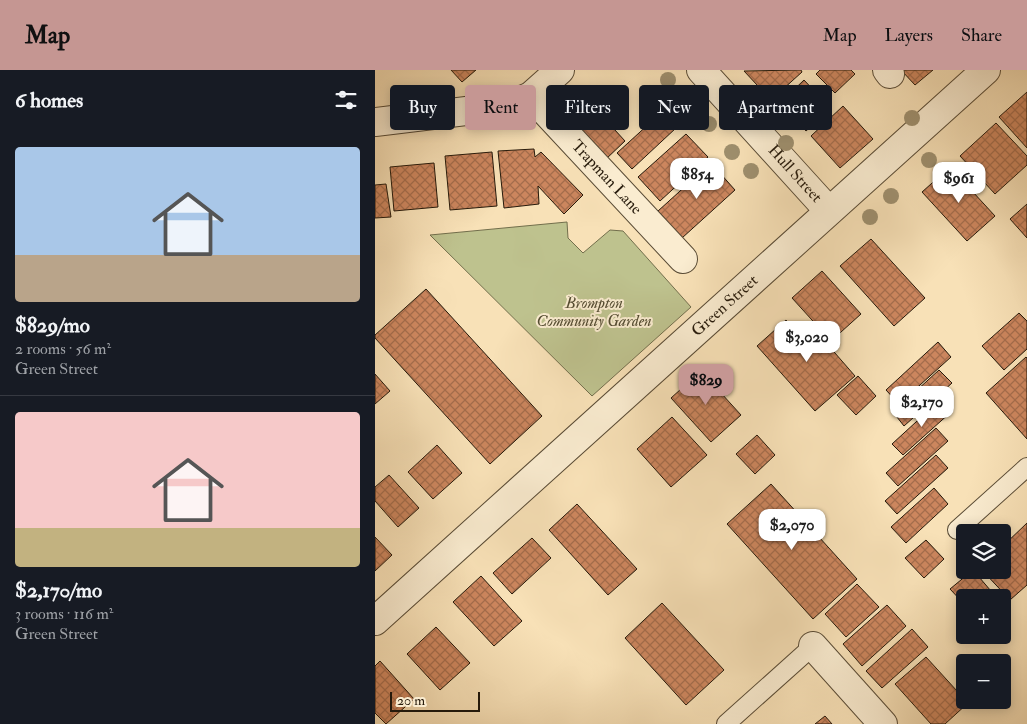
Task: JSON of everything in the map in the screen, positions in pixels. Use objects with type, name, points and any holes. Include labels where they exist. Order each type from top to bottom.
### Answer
[{"type":"street","points":[[536,92],[560,70]]},
{"type":"street","name":"Hull Street","points":[[701,70],[829,211]]},
{"type":"street","name":"Green Street","points":[[375,621],[986,70]]},
{"type":"street","name":"Trapman Lane","points":[[536,101],[683,259]]},
{"type":"street","points":[[375,122],[465,111]]},
{"type":"street","points":[[813,646],[883,724]]},
{"type":"lane","points":[[964,524],[1027,467]]},
{"type":"lane","points":[[726,724],[813,646]]},
{"type":"green space","name":"Brompton Community Garden","points":[[567,222],[568,238],[583,253],[610,230],[623,231],[691,307],[592,396],[430,235]]},
{"type":"building","points":[[451,70],[476,70],[462,82]]},
{"type":"building","points":[[801,70],[802,72],[788,85],[757,85],[744,71]]},
{"type":"building","points":[[820,70],[851,70],[855,74],[835,93],[832,90],[832,85],[827,85],[816,74]]},
{"type":"building","points":[[901,70],[933,70],[915,85]]},
{"type":"building","points":[[804,80],[809,85],[799,85]]},
{"type":"building","points":[[1027,92],[1027,148],[999,117]]},
{"type":"building","points":[[843,106],[873,139],[840,168],[811,136],[817,130],[832,130],[832,116]]},
{"type":"building","points":[[996,123],[1027,156],[1027,165],[995,194],[960,156]]},
{"type":"building","points":[[578,130],[615,130],[625,141],[605,160]]},
{"type":"building","points":[[642,130],[674,130],[632,169],[617,153]]},
{"type":"building","points":[[686,134],[708,157],[660,201],[638,177]]},
{"type":"building","points":[[534,149],[535,157],[541,152],[583,195],[564,214],[538,186],[539,204],[504,208],[498,151]]},
{"type":"building","points":[[492,152],[497,206],[450,210],[445,156]]},
{"type":"building","points":[[434,163],[438,207],[394,211],[390,167]]},
{"type":"building","points":[[711,163],[735,190],[682,238],[658,211]]},
{"type":"building","points":[[950,167],[995,216],[967,241],[922,192]]},
{"type":"building","points":[[386,184],[391,217],[375,218],[375,185]]},
{"type":"building","points":[[1027,204],[1027,238],[1010,219]]},
{"type":"building","points":[[871,239],[925,298],[894,326],[840,266]]},
{"type":"building","points":[[822,271],[861,314],[831,341],[792,298]]},
{"type":"building","points":[[426,289],[542,416],[490,464],[375,338],[375,335]]},
{"type":"building","points":[[1019,313],[1027,321],[1027,349],[1004,370],[982,346]]},
{"type":"building","points":[[786,320],[797,332],[808,322],[855,376],[815,411],[757,346]]},
{"type":"building","points":[[938,342],[951,357],[899,404],[886,390]]},
{"type":"building","points":[[1027,358],[1027,439],[986,393]]},
{"type":"building","points":[[939,370],[952,383],[904,426],[893,412]]},
{"type":"building","points":[[701,371],[741,415],[711,442],[671,398]]},
{"type":"building","points":[[375,374],[390,391],[375,404]]},
{"type":"building","points":[[858,376],[876,396],[856,415],[837,395]]},
{"type":"building","points":[[940,400],[951,412],[903,455],[892,444]]},
{"type":"building","points":[[672,417],[707,455],[671,487],[637,449]]},
{"type":"building","points":[[936,428],[948,441],[898,486],[886,473]]},
{"type":"building","points":[[757,435],[775,455],[755,474],[736,454]]},
{"type":"building","points":[[437,445],[462,473],[433,499],[408,472]]},
{"type":"building","points":[[936,455],[948,468],[897,514],[885,501]]},
{"type":"building","points":[[389,475],[419,508],[398,527],[375,501],[375,487]]},
{"type":"building","points":[[771,484],[857,579],[813,619],[727,524]]},
{"type":"building","points":[[934,488],[948,504],[906,543],[891,527]]},
{"type":"building","points":[[577,504],[637,569],[608,595],[549,530]]},
{"type":"building","points":[[1027,523],[1027,585],[1011,599],[1011,589],[1000,589],[990,579],[1011,579],[1011,538]]},
{"type":"building","points":[[375,537],[392,555],[375,571]]},
{"type":"building","points":[[532,538],[551,558],[512,594],[493,573]]},
{"type":"building","points":[[926,540],[944,559],[924,578],[905,558]]},
{"type":"building","points":[[481,576],[522,621],[494,646],[453,602]]},
{"type":"building","points":[[962,579],[981,579],[989,589],[956,589],[956,595],[950,589]]},
{"type":"building","points":[[857,584],[879,607],[846,637],[825,614]]},
{"type":"building","points":[[662,603],[724,670],[686,705],[625,638]]},
{"type":"building","points":[[887,605],[906,626],[862,666],[843,644]]},
{"type":"building","points":[[436,627],[470,663],[440,690],[407,654]]},
{"type":"building","points":[[912,629],[928,647],[882,688],[866,671]]},
{"type":"building","points":[[926,657],[956,690],[956,709],[961,709],[945,724],[931,724],[895,684]]},
{"type":"building","points":[[380,661],[414,699],[386,724],[375,713],[375,666]]},
{"type":"building","points":[[825,716],[832,724],[815,724]]}]
